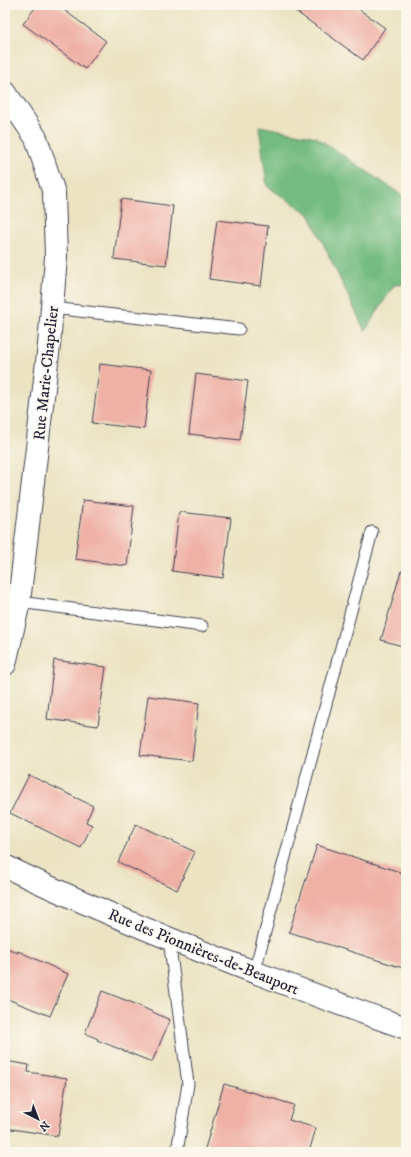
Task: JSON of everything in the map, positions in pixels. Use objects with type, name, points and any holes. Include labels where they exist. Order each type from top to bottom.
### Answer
[{"type":"street","name":"Rue Marie-Chapelier","points":[[5,92],[36,138],[54,193],[56,257],[35,471],[19,602],[5,664]]},
{"type":"street","name":"Rue des Pionnières-de-Beauport","points":[[5,866],[37,882],[169,939],[254,973],[406,1028]]},
{"type":"lane","points":[[52,308],[239,329]]},
{"type":"lane","points":[[254,973],[372,532]]},
{"type":"lane","points":[[19,602],[202,626]]},
{"type":"lane","points":[[169,939],[188,1084],[177,1152]]},
{"type":"green space","points":[[259,126],[316,137],[406,198],[406,284],[394,285],[365,331],[309,214],[267,186]]},
{"type":"building","points":[[37,5],[57,5],[106,41],[85,69],[23,24]]},
{"type":"building","points":[[287,5],[353,5],[385,28],[363,60]]},
{"type":"building","points":[[121,199],[173,206],[166,265],[114,259]]},
{"type":"building","points":[[217,220],[268,226],[261,286],[209,279]]},
{"type":"building","points":[[100,364],[151,370],[144,429],[92,423]]},
{"type":"building","points":[[196,374],[248,381],[240,440],[189,434]]},
{"type":"building","points":[[83,500],[134,506],[127,566],[75,559]]},
{"type":"building","points":[[179,512],[231,518],[223,578],[172,571]]},
{"type":"building","points":[[401,571],[406,572],[406,647],[381,640]]},
{"type":"building","points":[[54,660],[106,667],[98,726],[47,719]]},
{"type":"building","points":[[148,696],[199,703],[192,761],[140,755]]},
{"type":"building","points":[[29,775],[93,806],[86,822],[92,825],[81,848],[10,813]]},
{"type":"building","points":[[136,824],[195,852],[177,890],[118,862]]},
{"type":"building","points":[[317,845],[406,874],[406,969],[289,932]]},
{"type":"building","points":[[5,947],[18,953],[18,951],[68,974],[50,1016],[5,998]]},
{"type":"building","points":[[102,991],[170,1020],[152,1062],[97,1040],[98,1039],[85,1033]]},
{"type":"building","points":[[5,1061],[29,1065],[28,1072],[67,1078],[58,1136],[5,1128]]},
{"type":"building","points":[[224,1084],[294,1105],[289,1120],[316,1128],[309,1152],[204,1152]]}]
